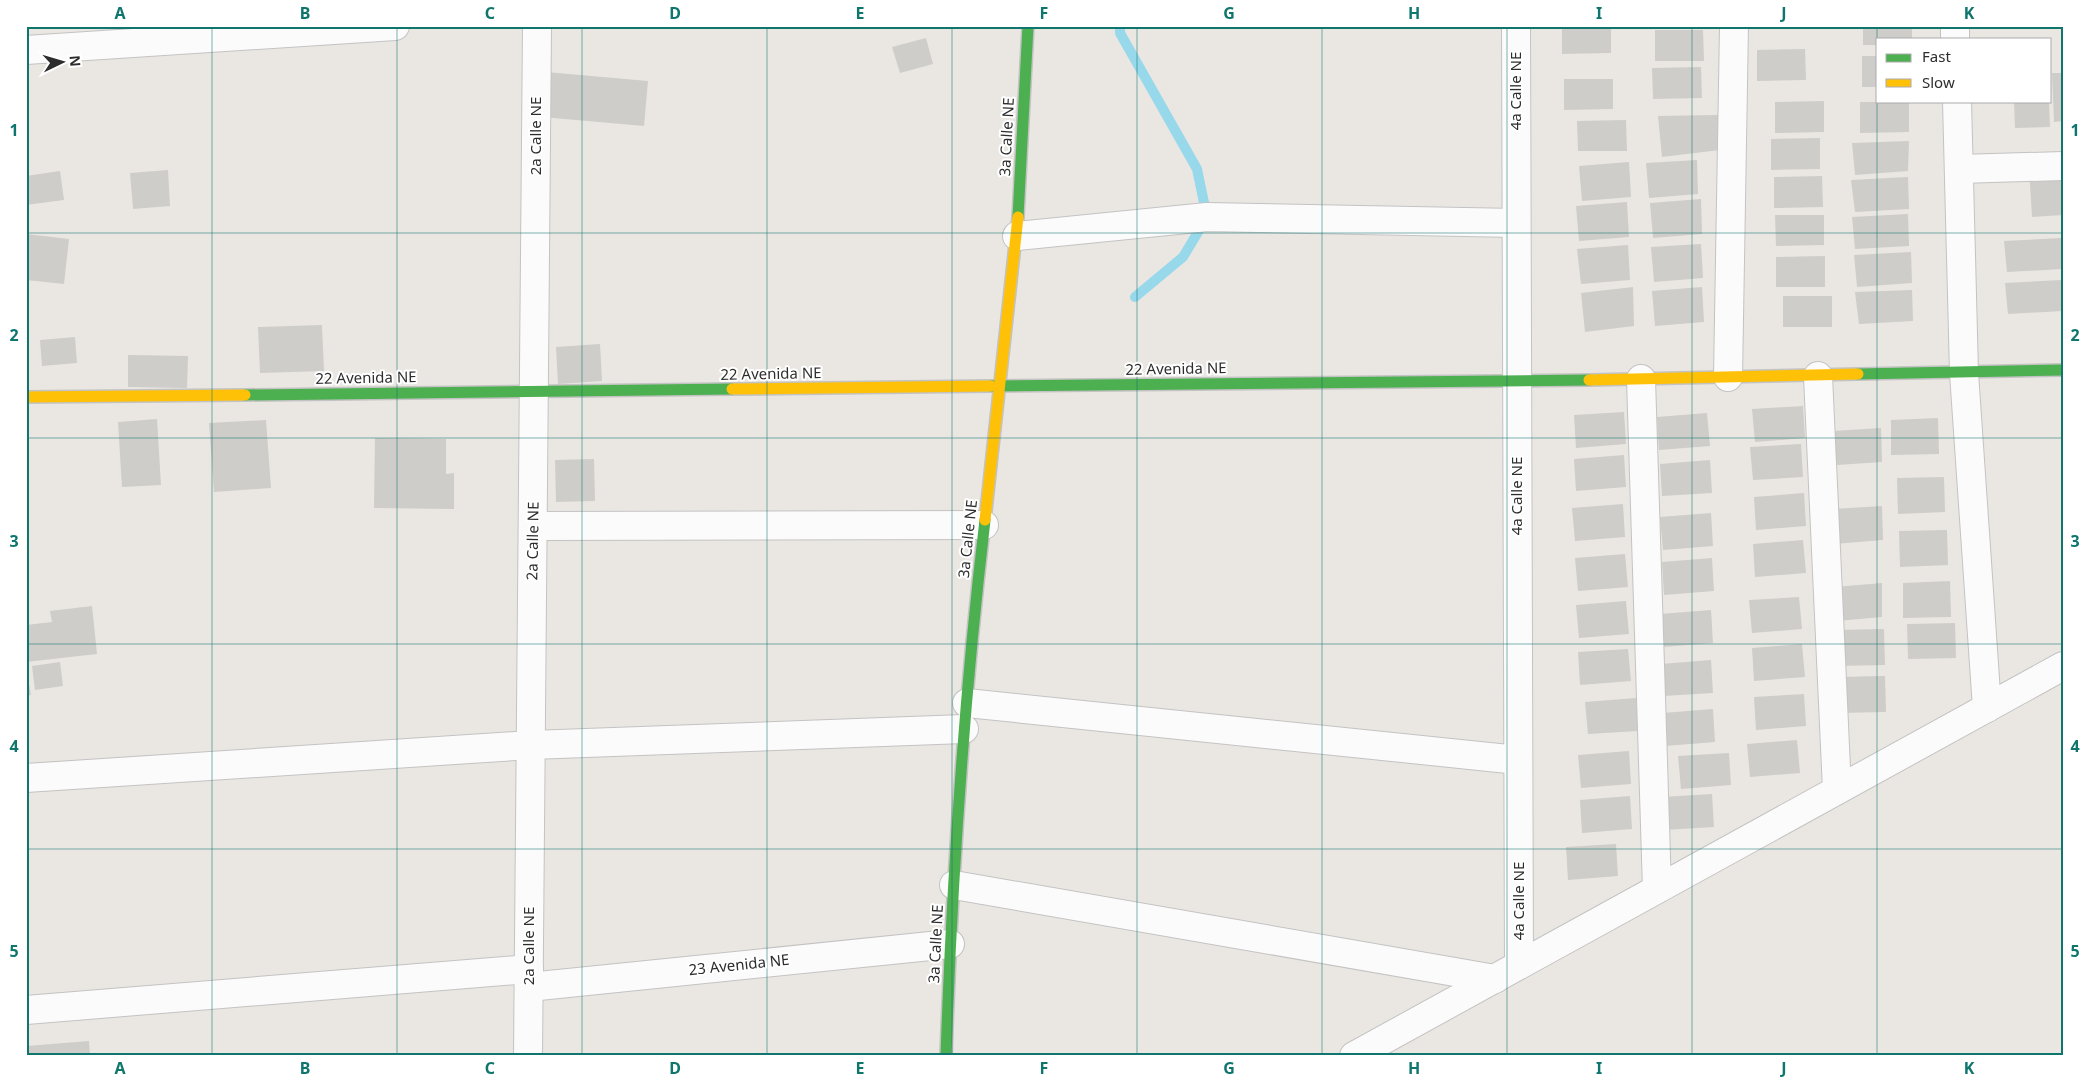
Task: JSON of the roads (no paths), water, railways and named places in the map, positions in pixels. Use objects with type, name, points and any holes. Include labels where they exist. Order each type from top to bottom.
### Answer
[{"type":"street","points":[[26,50],[395,26]]},
{"type":"street","name":"2a Calle NE","points":[[528,1056],[537,26]]},
{"type":"street","name":"3a Calle NE","points":[[946,1056],[950,944],[966,716],[984,525],[1017,236],[1028,26]]},
{"type":"street","name":"4a Calle NE","points":[[1516,26],[1519,965]]},
{"type":"street","points":[[1728,378],[1734,26]]},
{"type":"street","points":[[1957,102],[1964,373],[1986,708]]},
{"type":"street","points":[[1958,169],[2063,166]]},
{"type":"street","points":[[1017,236],[1207,217],[1516,223]]},
{"type":"street","name":"22 Avenida NE","points":[[26,397],[1728,378],[2063,370]]},
{"type":"street","points":[[1818,376],[1838,790]]},
{"type":"street","points":[[1642,379],[1657,889]]},
{"type":"street","points":[[533,526],[984,525]]},
{"type":"street","points":[[1354,1056],[2063,666]]},
{"type":"street","points":[[26,778],[966,716],[1518,760]]},
{"type":"street","points":[[954,886],[1494,979]]},
{"type":"street","name":"23 Avenida NE","points":[[26,1010],[529,978],[950,944]]},
{"type":"waterway","points":[[1120,26],[1120,33],[1197,169],[1207,217],[1183,257],[1135,297]]}]
